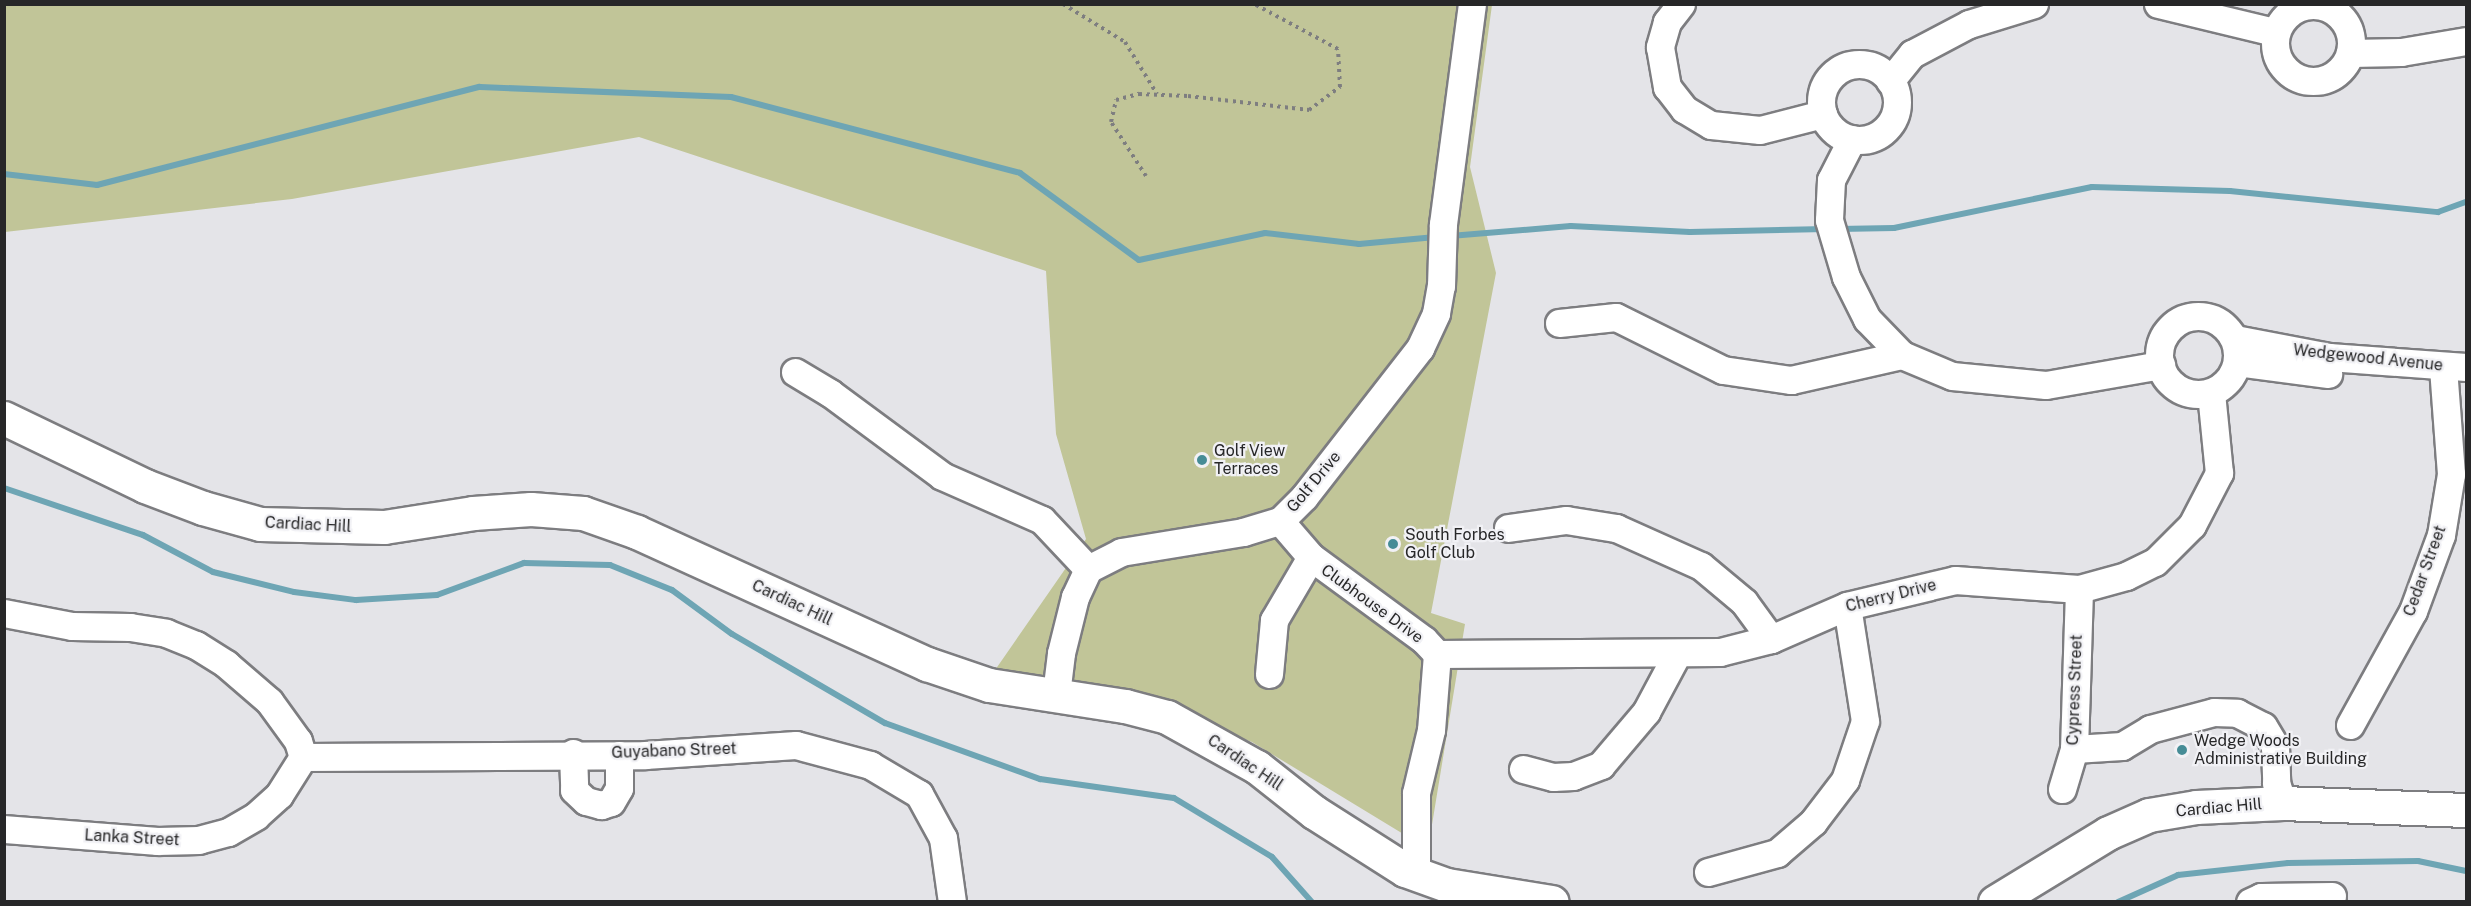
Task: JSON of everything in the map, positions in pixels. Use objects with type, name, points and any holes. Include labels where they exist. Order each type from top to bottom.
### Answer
[{"type":"main road","name":"Cardiac Hill","points":[[4,418],[145,486],[203,508],[260,524],[320,528],[384,527],[473,513],[531,509],[582,513],[637,532],[927,664],[989,685],[1056,694],[1167,717],[1208,737],[1257,767],[1314,812],[1416,875],[1447,885],[1552,902]]},
{"type":"main road","name":"Cardiac Hill","points":[[1995,902],[2108,833],[2149,815],[2196,807],[2283,803],[2466,810]]},
{"type":"street","name":"Golf Drive","points":[[1088,569],[1121,552],[1243,532],[1280,521],[1304,497],[1420,348],[1436,313],[1442,237],[1472,4]]},
{"type":"street","points":[[1681,4],[1667,22],[1660,47],[1667,87],[1684,109],[1711,125],[1760,130],[1823,114]]},
{"type":"street","points":[[1890,81],[1912,54],[1969,24],[2034,4]]},
{"type":"street","points":[[2158,4],[2274,32]]},
{"type":"street","points":[[2319,5],[2334,11],[2345,22],[2351,37],[2350,53],[2333,75],[2307,80],[2284,67],[2277,55],[2274,32],[2289,13],[2303,6],[2319,5]]},
{"type":"street","points":[[2350,53],[2401,52],[2466,41]]},
{"type":"street","points":[[1864,64],[1879,70],[1890,81],[1896,96],[1896,112],[1888,126],[1866,140],[1852,139],[1829,126],[1823,114],[1821,99],[1825,84],[1835,72],[1849,65],[1864,64]]},
{"type":"street","points":[[1852,139],[1831,180],[1830,220],[1845,277],[1867,319],[1902,355],[1952,376],[2046,385],[2161,365]]},
{"type":"street","points":[[2189,316],[2210,317],[2223,324],[2236,351],[2231,378],[2211,393],[2183,391],[2171,384],[2158,355],[2163,337],[2169,327],[2189,316]]},
{"type":"street","points":[[1559,323],[1616,317],[1723,370],[1791,380],[1902,355]]},
{"type":"street","name":"Wedgewood Avenue","points":[[2236,351],[2456,376]]},
{"type":"street","points":[[795,372],[830,393],[942,476],[1042,520],[1088,569],[1072,608],[1056,694]]},
{"type":"street","name":"Cedar Street","points":[[2350,725],[2413,610],[2441,535],[2451,474],[2456,376]]},
{"type":"street","name":"Cherry Drive","points":[[1437,654],[1720,652],[1771,639],[1847,606],[1955,580],[2079,589],[2126,576],[2155,562],[2192,525],[2219,473],[2211,393]]},
{"type":"street","points":[[1508,528],[1566,520],[1616,528],[1701,566],[1744,602],[1771,639]]},
{"type":"street","name":"Clubhouse Drive","points":[[1280,521],[1311,557],[1424,640],[1437,654],[1431,730],[1416,793],[1416,875]]},
{"type":"street","points":[[1269,674],[1274,620],[1311,557]]},
{"type":"street","name":"Cypress Street","points":[[2062,789],[2074,749],[2079,589]]},
{"type":"street","points":[[1708,872],[1777,853],[1813,822],[1845,780],[1864,721],[1847,606]]},
{"type":"street","points":[[4,613],[72,626],[130,627],[166,633],[196,645],[234,670],[270,702],[298,741],[303,757]]},
{"type":"street","points":[[1523,769],[1553,777],[1573,776],[1601,765],[1646,712],[1677,654]]},
{"type":"street","points":[[2074,749],[2121,746],[2150,729],[2214,712],[2237,713],[2263,726],[2275,746],[2276,783],[2283,803]]},
{"type":"street","name":"Guyabano Street","points":[[303,757],[573,753],[619,755],[796,745],[870,765],[919,794],[943,838],[952,902]]},
{"type":"street","points":[[573,753],[574,790],[586,801],[601,805],[611,802],[619,788],[619,755]]},
{"type":"street","name":"Lanka Street","points":[[4,829],[157,841],[199,840],[228,832],[256,816],[279,795],[303,757]]},
{"type":"street","points":[[2250,902],[2261,897],[2332,896]]},
{"type":"path","points":[[1063,4],[1125,42],[1157,94]]},
{"type":"path","points":[[1146,176],[1111,122],[1116,100],[1157,94],[1309,111],[1340,87],[1338,49],[1254,4]]},
{"type":"green space","name":"South Forbes Golf Club","points":[[4,5],[1492,5],[1470,167],[1496,273],[1431,613],[1465,624],[1428,849],[1252,742],[1097,684],[993,673],[1086,539],[1056,434],[1046,271],[639,137],[292,199],[5,232]]},
{"type":"waterway","points":[[4,174],[97,185],[480,87],[731,97],[1020,173],[1139,260],[1265,233],[1359,244],[1436,237]]},
{"type":"waterway","points":[[1839,229],[1894,228],[2092,187],[2230,191],[2438,212],[2466,202]]},
{"type":"waterway","points":[[1450,236],[1571,226],[1690,232],[1826,229]]},
{"type":"waterway","points":[[4,488],[143,535],[213,572],[294,592],[356,600],[437,595],[524,563],[610,565],[672,590],[732,634],[885,723],[1040,779],[1174,798],[1272,857],[1312,902]]},
{"type":"waterway","points":[[2118,902],[2178,875],[2288,863],[2418,861],[2466,871]]},
{"type":"place","name":"Golf View Terraces","points":[[1202,460]]},
{"type":"place","name":"South Forbes Golf Club","points":[[1393,544]]},
{"type":"place","name":"Wedge Woods Administrative Building","points":[[2182,750]]}]
